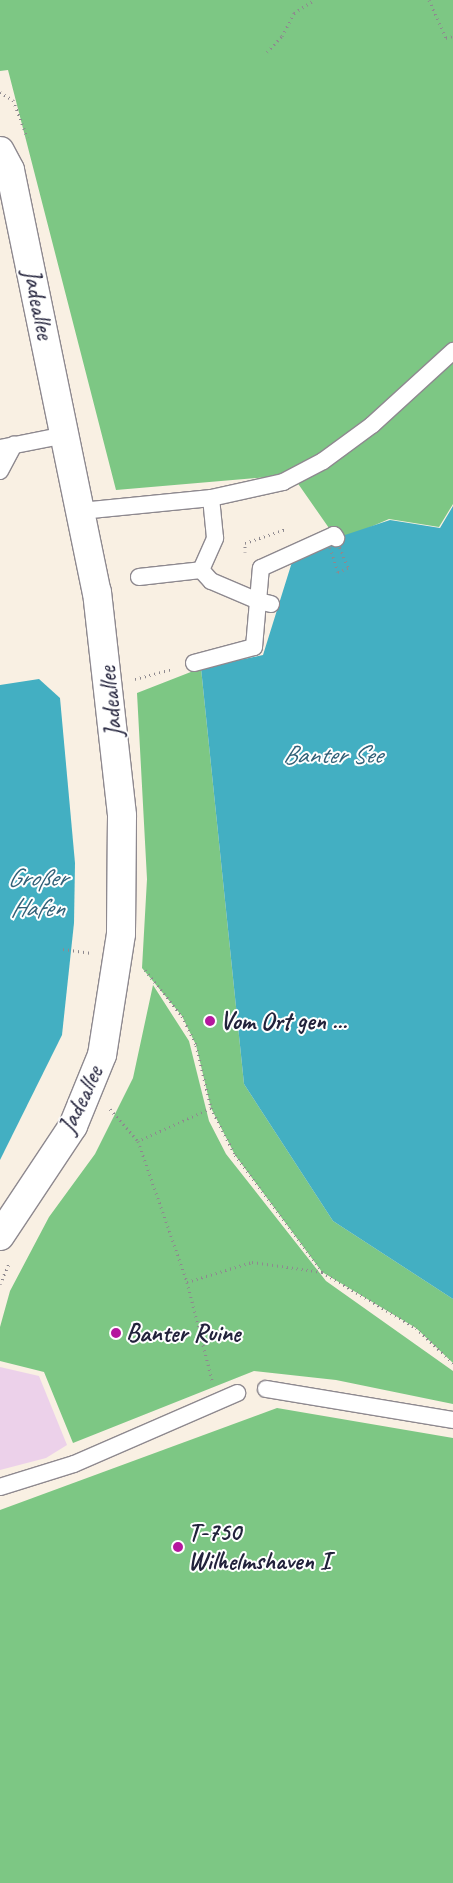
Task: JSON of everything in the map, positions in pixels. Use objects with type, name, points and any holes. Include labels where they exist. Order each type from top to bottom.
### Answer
[{"type":"street","name":"Jadeallee","points":[[0,151],[10,170],[81,511],[108,673],[122,816],[118,962],[102,1055],[89,1092],[73,1126],[0,1236]]},
{"type":"lane","points":[[81,511],[211,498],[283,482],[324,461],[372,425],[453,351]]},
{"type":"lane","points":[[0,471],[7,447],[65,435]]},
{"type":"lane","points":[[201,570],[215,538],[211,498]]},
{"type":"lane","points":[[194,663],[254,647],[264,603],[261,568],[334,535],[336,538]]},
{"type":"lane","points":[[139,577],[201,570],[218,585],[264,603]]},
{"type":"lane","points":[[266,1389],[453,1420]]},
{"type":"lane","points":[[0,1487],[74,1464],[217,1400],[237,1393]]},
{"type":"path","points":[[267,52],[282,36],[294,13],[314,0]]},
{"type":"path","points":[[429,0],[446,38],[453,36]]},
{"type":"path","points":[[135,679],[194,663]]},
{"type":"path","points":[[63,949],[97,953]]},
{"type":"path","points":[[142,968],[182,1016],[196,1045],[211,1108],[235,1155],[322,1272],[416,1328],[453,1363]]},
{"type":"path","points":[[107,1106],[138,1141],[187,1282],[217,1400]]},
{"type":"path","points":[[138,1141],[211,1108]]},
{"type":"path","points":[[187,1282],[252,1262],[322,1272]]},
{"type":"shaded area","points":[[0,1367],[39,1376],[67,1445],[46,1458],[0,1470]]},
{"type":"green space","points":[[0,0],[453,0],[453,504],[439,527],[389,519],[338,541],[292,475],[116,490],[8,70],[0,71]]},
{"type":"green space","points":[[201,668],[244,1084],[333,1221],[453,1299],[453,1363],[416,1328],[322,1272],[235,1155],[211,1108],[196,1045],[182,1016],[142,968],[147,879],[137,693]]},
{"type":"green space","points":[[153,985],[189,1041],[209,1121],[226,1154],[326,1281],[453,1371],[453,1404],[336,1380],[254,1371],[73,1443],[44,1372],[0,1361],[0,1327],[10,1291],[49,1217],[95,1154],[133,1078]]},
{"type":"green space","points":[[277,1408],[453,1438],[453,1883],[0,1883],[0,1510]]},
{"type":"water","name":"Banter See","points":[[453,506],[453,1299],[333,1221],[244,1084],[201,668],[263,655],[292,562],[336,538],[390,520],[440,528]]},
{"type":"water","name":"Großer Hafen","points":[[39,679],[60,698],[75,863],[74,923],[62,1035],[0,1160],[0,685]]},
{"type":"place","name":"Vom Ort gen ...","points":[[210,1021]]},
{"type":"place","name":"Banter Ruine","points":[[116,1333]]},
{"type":"place","name":"T-750 Wilhelmshaven I","points":[[178,1547]]}]
